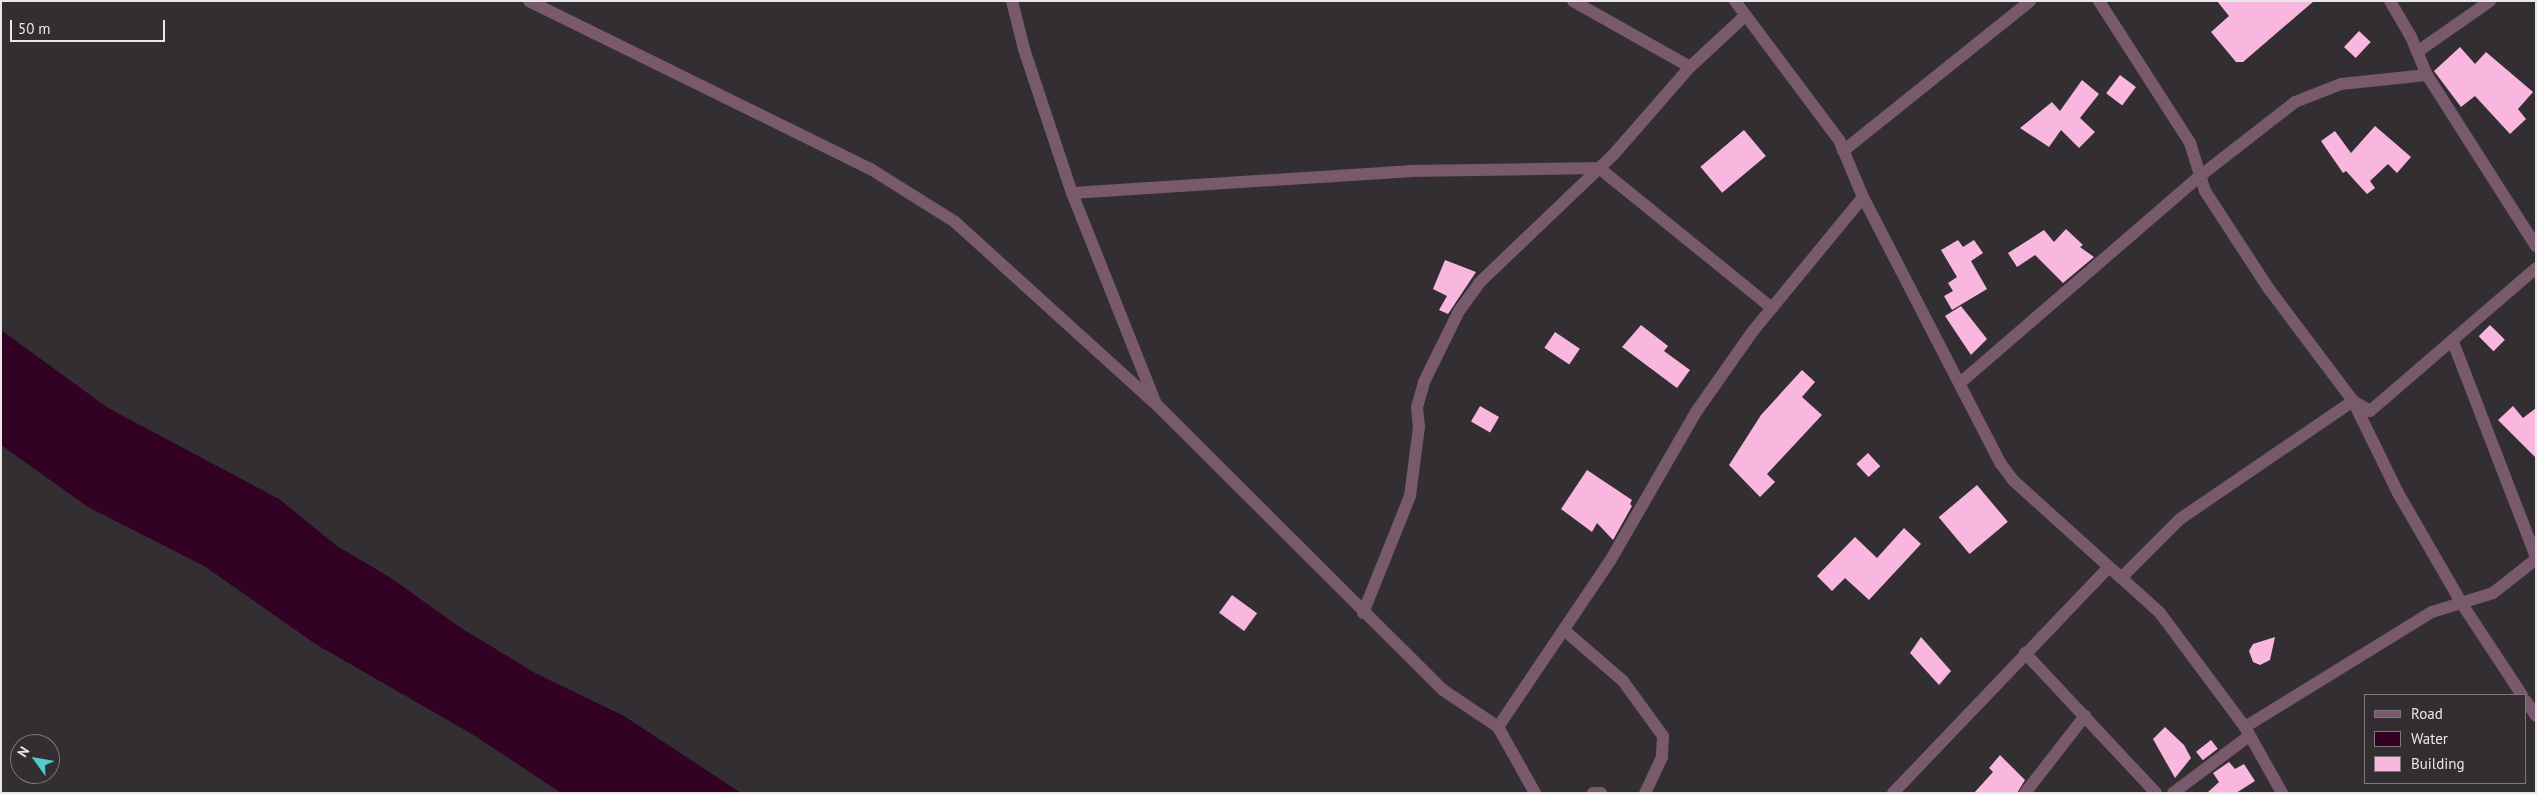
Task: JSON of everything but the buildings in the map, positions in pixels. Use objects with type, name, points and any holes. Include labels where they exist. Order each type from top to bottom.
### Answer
[{"type":"street","points":[[530,1],[869,168],[955,222],[1156,404],[1363,614],[1443,690],[1498,727],[1535,793]]},
{"type":"street","points":[[1012,1],[1024,49],[1072,193],[1156,404]]},
{"type":"street","points":[[1573,1],[1690,67]]},
{"type":"street","points":[[1736,1],[1844,151],[1863,197],[2001,464],[2014,482],[2160,613],[2247,731],[2282,793]]},
{"type":"street","points":[[1844,151],[2030,1]]},
{"type":"street","points":[[2099,1],[2190,143],[2205,190],[2269,289],[2353,401],[2398,493],[2462,604],[2521,694]]},
{"type":"street","points":[[2390,1],[2427,75],[2536,246]]},
{"type":"street","points":[[2417,52],[2490,1]]},
{"type":"street","points":[[1363,614],[1410,496],[1419,427],[1417,407],[1424,382],[1459,311],[1479,283],[1599,168],[1690,67],[1746,15]]},
{"type":"street","points":[[1960,383],[2200,176],[2295,102],[2341,84],[2427,75]]},
{"type":"street","points":[[1072,193],[1409,172],[1599,168],[1772,308]]},
{"type":"street","points":[[1498,727],[1610,561],[1696,412],[1772,308],[1863,197]]},
{"type":"street","points":[[2353,401],[2370,411],[2453,342],[2536,268]]},
{"type":"street","points":[[2173,793],[2247,731],[2432,612],[2493,594],[2536,558],[2453,342]]},
{"type":"street","points":[[2121,578],[2180,519],[2353,401]]},
{"type":"street","points":[[1893,793],[2108,568]]},
{"type":"street","points":[[1564,630],[1623,681],[1663,736],[1662,757],[1645,793]]},
{"type":"street","points":[[2025,653],[2156,793]]},
{"type":"street","points":[[2527,702],[2536,716]]},
{"type":"street","points":[[2025,793],[2085,716]]},
{"type":"street","points":[[1593,793],[1601,793]]},
{"type":"water","points":[[1,330],[108,408],[279,499],[337,546],[391,578],[461,628],[535,673],[624,716],[741,793],[561,793],[472,734],[317,645],[204,566],[88,507],[1,445]]}]
